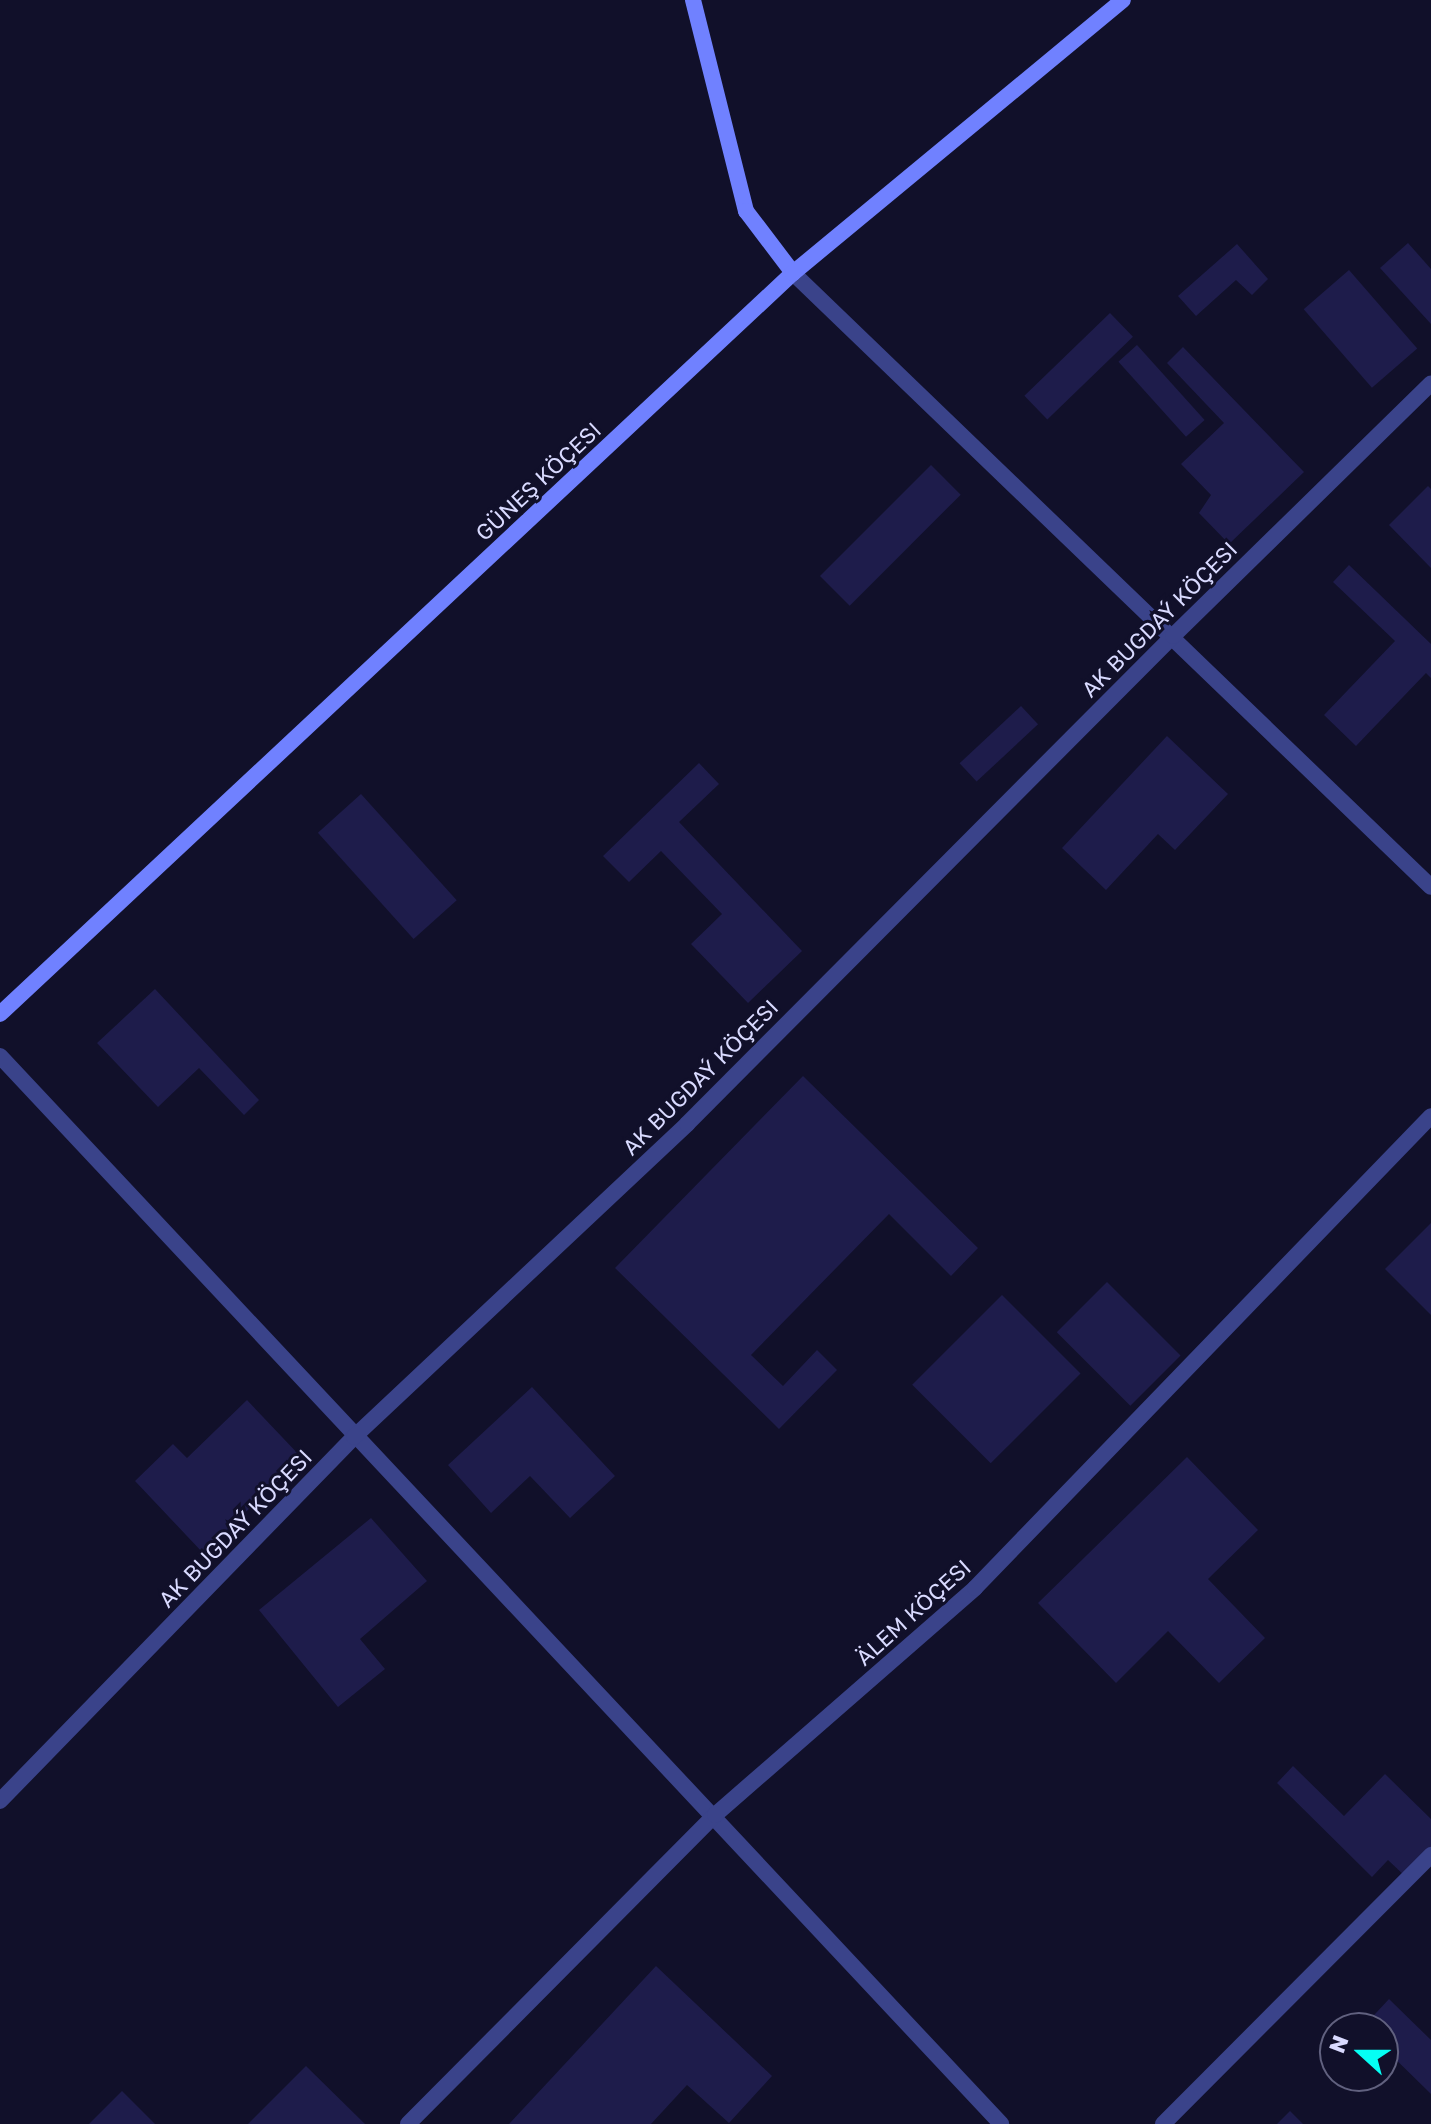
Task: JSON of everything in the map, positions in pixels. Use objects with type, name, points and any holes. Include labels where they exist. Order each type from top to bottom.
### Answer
[{"type":"street","points":[[693,0],[746,211],[793,273],[1431,887]]},
{"type":"street","name":"GÜNEŞ KÖÇESI","points":[[0,1014],[793,273],[1123,0]]},
{"type":"street","name":"AK BUGDAÝ KÖÇESI","points":[[0,1801],[354,1437],[687,1124],[1173,636],[1431,383]]},
{"type":"street","points":[[0,1056],[354,1437],[715,1815],[1001,2124]]},
{"type":"street","name":"ÄLEM KÖÇESI","points":[[408,2124],[715,1815],[975,1588],[1431,1116]]},
{"type":"street","points":[[1163,2124],[1431,1855]]},
{"type":"building","points":[[1408,243],[1431,269],[1431,324],[1380,268]]},
{"type":"building","points":[[1237,244],[1268,279],[1252,295],[1236,280],[1196,316],[1178,296]]},
{"type":"building","points":[[1349,270],[1417,348],[1372,388],[1304,309]]},
{"type":"building","points":[[1110,313],[1133,337],[1047,419],[1024,396]]},
{"type":"building","points":[[1137,345],[1205,420],[1186,437],[1118,362]]},
{"type":"building","points":[[1183,347],[1304,472],[1229,544],[1199,513],[1211,495],[1181,464],[1224,423],[1167,363]]},
{"type":"building","points":[[931,465],[961,495],[850,606],[820,576]]},
{"type":"building","points":[[1428,486],[1431,489],[1431,568],[1389,525]]},
{"type":"building","points":[[1349,565],[1431,644],[1431,678],[1426,673],[1356,746],[1324,715],[1395,641],[1333,582]]},
{"type":"building","points":[[1021,706],[1038,724],[977,782],[960,763]]},
{"type":"building","points":[[1167,736],[1228,794],[1175,850],[1158,834],[1106,890],[1062,848]]},
{"type":"building","points":[[699,763],[719,784],[679,822],[802,951],[748,1003],[691,944],[722,914],[661,851],[629,882],[603,856]]},
{"type":"building","points":[[361,794],[457,900],[414,939],[318,833]]},
{"type":"building","points":[[155,989],[259,1100],[244,1115],[199,1068],[158,1107],[97,1043]]},
{"type":"building","points":[[803,1076],[978,1248],[951,1276],[889,1214],[751,1355],[783,1386],[817,1350],[837,1370],[779,1429],[615,1268]]},
{"type":"building","points":[[1431,1223],[1431,1315],[1385,1269]]},
{"type":"building","points":[[1107,1282],[1181,1356],[1130,1406],[1057,1332]]},
{"type":"building","points":[[1002,1295],[1080,1373],[991,1463],[912,1385]]},
{"type":"building","points":[[532,1387],[615,1476],[570,1518],[530,1476],[491,1513],[448,1465]]},
{"type":"building","points":[[247,1400],[302,1458],[203,1553],[135,1481],[173,1444],[187,1458]]},
{"type":"building","points":[[1187,1457],[1258,1530],[1208,1579],[1265,1638],[1219,1683],[1168,1631],[1116,1683],[1038,1603]]},
{"type":"building","points":[[371,1518],[427,1581],[360,1639],[385,1669],[338,1707],[259,1610]]},
{"type":"building","points":[[1293,1766],[1344,1816],[1385,1774],[1431,1819],[1431,1853],[1407,1878],[1388,1860],[1372,1877],[1277,1783]]},
{"type":"building","points":[[656,1966],[772,2076],[729,2123],[687,2085],[651,2124],[509,2124]]},
{"type":"building","points":[[1389,1999],[1431,2040],[1431,2094],[1399,2063],[1399,2012],[1377,2012]]},
{"type":"building","points":[[306,2066],[365,2124],[248,2124]]},
{"type":"building","points":[[122,2091],[155,2124],[89,2124]]},
{"type":"building","points":[[1290,2111],[1303,2124],[1277,2124]]}]
